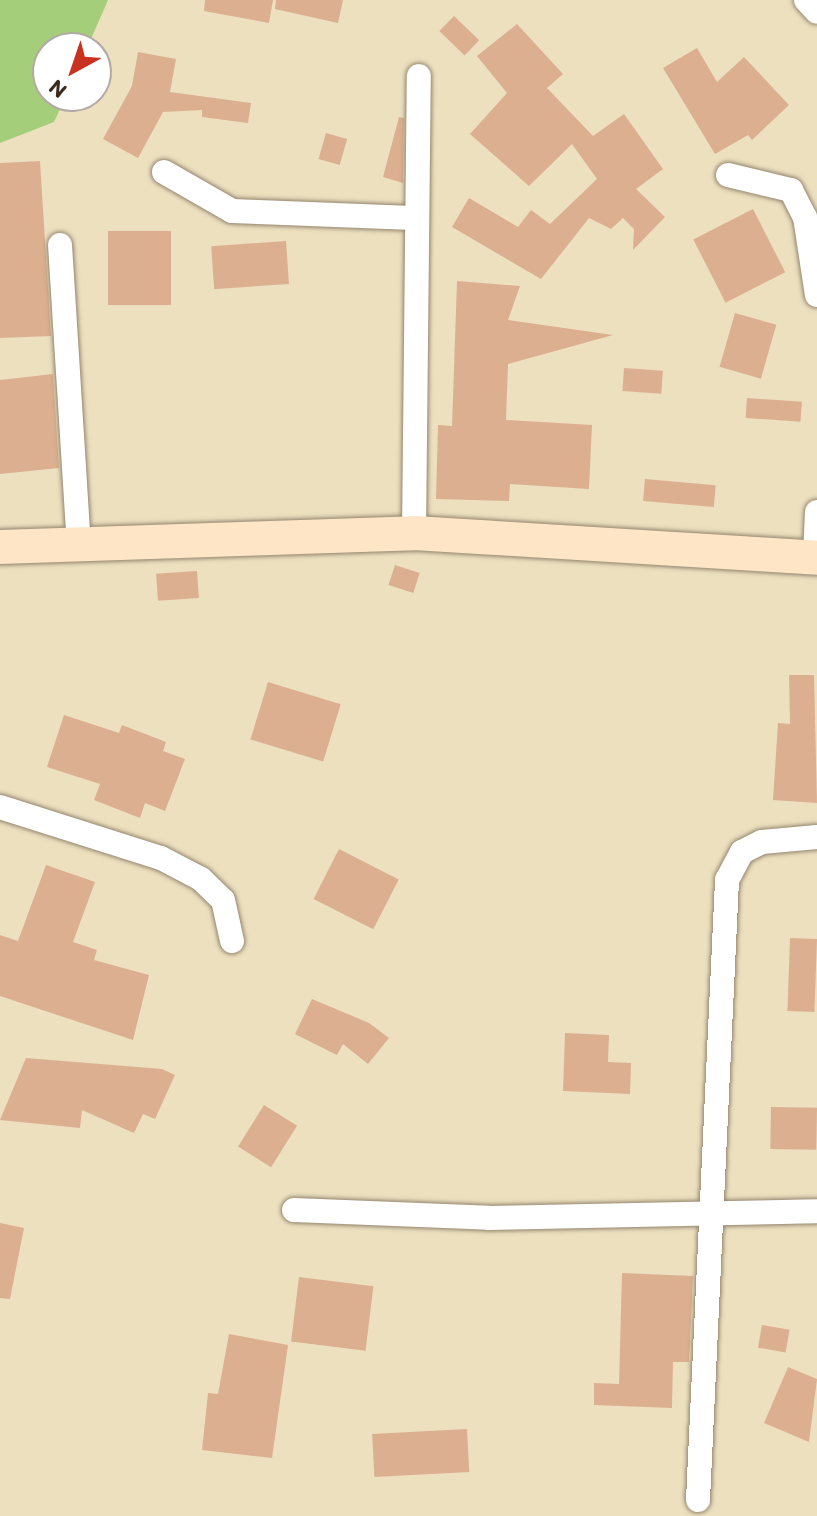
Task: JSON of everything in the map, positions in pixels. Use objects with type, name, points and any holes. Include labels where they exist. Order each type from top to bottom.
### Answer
[{"type":"street","points":[[806,0],[817,12]]},
{"type":"street","points":[[414,533],[413,218],[419,76]]},
{"type":"street","points":[[164,172],[232,211],[413,218]]},
{"type":"street","points":[[728,175],[791,190],[805,217],[817,295]]},
{"type":"street","points":[[60,245],[79,544]]},
{"type":"street","points":[[0,547],[414,533],[816,558],[817,512]]},
{"type":"street","points":[[0,807],[161,858],[201,879],[223,900],[232,941]]},
{"type":"street","points":[[698,1500],[727,880],[742,852],[762,842],[817,837]]},
{"type":"street","points":[[294,1210],[489,1218],[714,1209],[817,1211]]},
{"type":"green space","points":[[0,0],[108,0],[94,32],[32,32],[32,112],[59,112],[54,122],[0,143]]},
{"type":"building","points":[[205,0],[273,0],[269,23],[204,11]]},
{"type":"building","points":[[276,0],[343,0],[338,23],[275,9]]},
{"type":"building","points":[[454,16],[479,40],[465,55],[439,31]]},
{"type":"building","points":[[517,24],[563,74],[547,88],[593,136],[624,114],[663,169],[636,189],[665,217],[633,250],[634,229],[623,218],[611,229],[589,218],[541,279],[452,227],[469,198],[518,227],[531,210],[550,224],[597,179],[572,144],[529,186],[470,134],[507,93],[477,56]]},
{"type":"building","points":[[697,48],[717,82],[744,57],[789,105],[752,140],[748,135],[715,154],[663,68]]},
{"type":"building","points":[[138,52],[176,59],[170,92],[251,103],[248,123],[202,117],[202,110],[163,112],[138,158],[103,139],[132,86]]},
{"type":"building","points":[[399,117],[404,118],[403,183],[383,177]]},
{"type":"building","points":[[326,133],[347,139],[340,165],[319,159]]},
{"type":"building","points":[[40,161],[51,336],[0,338],[0,163]]},
{"type":"building","points":[[753,209],[785,272],[726,303],[693,239]]},
{"type":"building","points":[[108,231],[171,231],[171,305],[108,305]]},
{"type":"building","points":[[286,241],[289,284],[214,289],[211,246]]},
{"type":"building","points":[[457,281],[520,286],[508,320],[613,335],[508,364],[506,420],[592,425],[589,489],[510,484],[509,501],[436,499],[438,425],[452,426]]},
{"type":"building","points":[[735,313],[776,325],[761,379],[720,367]]},
{"type":"building","points":[[624,368],[663,371],[661,394],[622,391]]},
{"type":"building","points":[[53,374],[59,468],[0,474],[0,380]]},
{"type":"building","points":[[747,398],[802,402],[800,422],[746,418]]},
{"type":"building","points":[[645,479],[716,485],[714,507],[643,501]]},
{"type":"building","points":[[395,565],[420,573],[413,593],[389,585]]},
{"type":"building","points":[[197,571],[199,598],[158,601],[156,574]]},
{"type":"building","points":[[789,675],[814,675],[817,803],[773,800],[778,723],[790,724]]},
{"type":"building","points":[[268,682],[341,704],[323,762],[250,739]]},
{"type":"building","points":[[64,715],[119,733],[122,725],[166,742],[163,751],[185,759],[165,811],[145,803],[140,818],[94,800],[100,784],[47,767]]},
{"type":"building","points":[[339,849],[399,879],[373,929],[314,899]]},
{"type":"building","points":[[46,865],[95,882],[73,942],[97,950],[94,960],[149,975],[133,1040],[0,996],[0,935],[18,941]]},
{"type":"building","points":[[790,938],[817,939],[814,1012],[787,1011]]},
{"type":"building","points":[[312,999],[369,1023],[389,1038],[368,1064],[343,1044],[337,1055],[295,1034]]},
{"type":"building","points":[[565,1033],[609,1035],[608,1062],[631,1063],[630,1094],[563,1091]]},
{"type":"building","points":[[26,1058],[162,1069],[175,1075],[155,1119],[143,1114],[134,1133],[82,1110],[80,1128],[0,1120]]},
{"type":"building","points":[[264,1105],[297,1126],[271,1167],[238,1147]]},
{"type":"building","points":[[771,1107],[817,1108],[816,1150],[770,1149]]},
{"type":"building","points":[[0,1223],[24,1228],[10,1299],[0,1298]]},
{"type":"building","points":[[622,1273],[693,1276],[689,1362],[673,1362],[672,1408],[594,1405],[594,1383],[619,1384]]},
{"type":"building","points":[[299,1277],[373,1286],[366,1351],[291,1342]]},
{"type":"building","points":[[762,1325],[790,1330],[786,1353],[758,1348]]},
{"type":"building","points":[[229,1334],[288,1345],[272,1458],[202,1450],[208,1393],[218,1394]]},
{"type":"building","points":[[788,1367],[817,1379],[809,1442],[764,1423]]},
{"type":"building","points":[[467,1429],[469,1472],[374,1477],[372,1434]]}]
